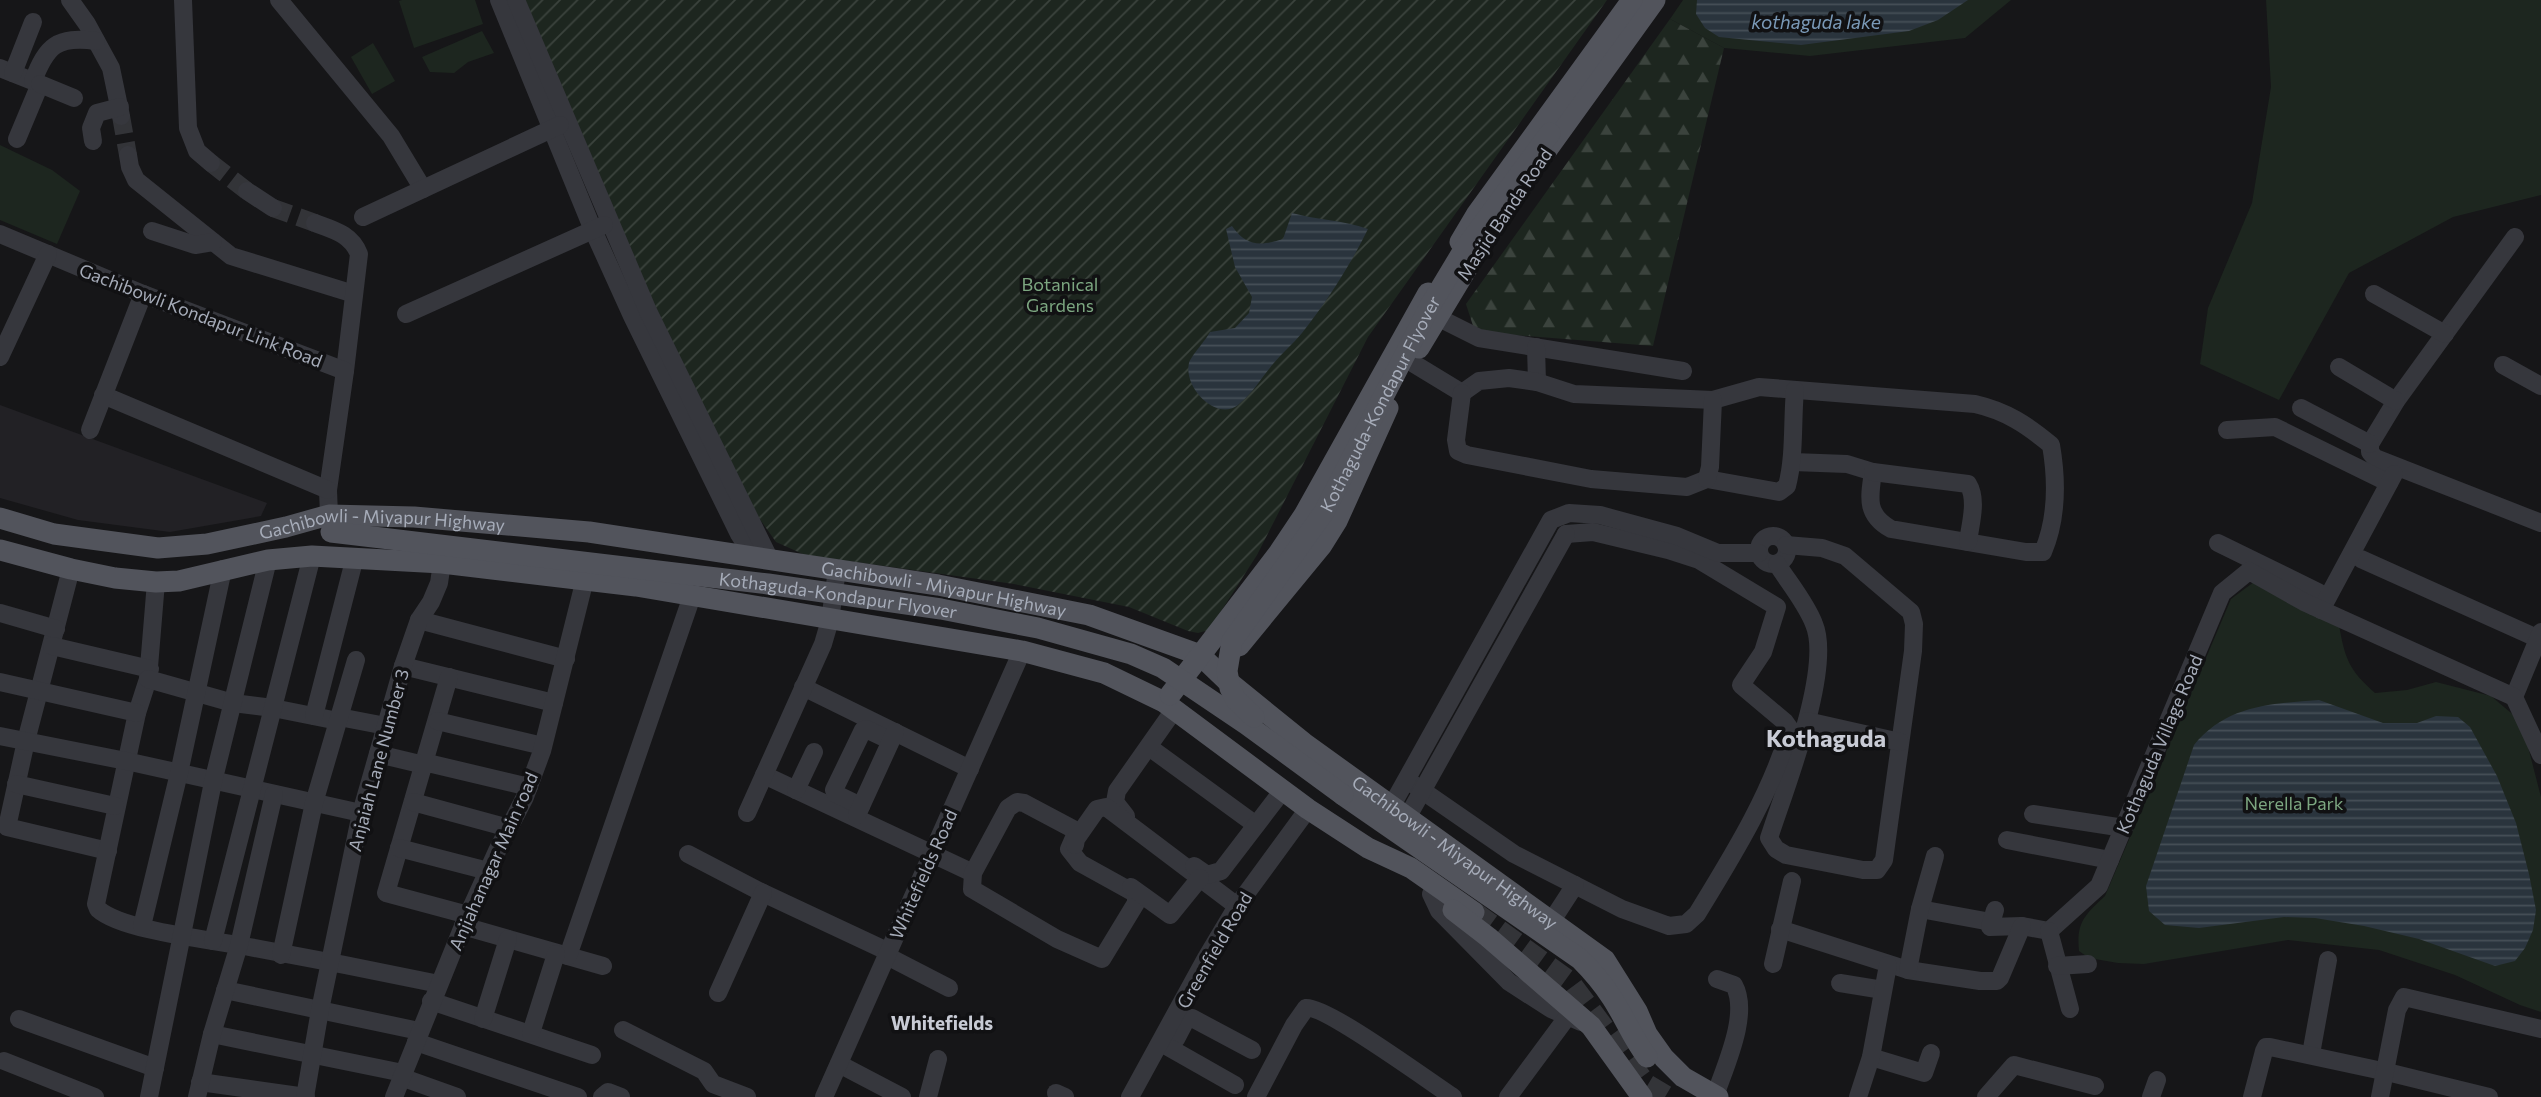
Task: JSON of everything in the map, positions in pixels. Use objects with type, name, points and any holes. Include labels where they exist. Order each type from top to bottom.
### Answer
[{"type":"main road","name":"Masjid Banda Road","points":[[1175,710],[1200,655],[1278,554],[1304,515],[1412,318],[1476,215],[1632,0]]},
{"type":"main road","name":"Masjid Banda Road","points":[[1175,710],[1218,673],[1322,545],[1337,521],[1411,362],[1497,218],[1655,0]]},
{"type":"main road","name":"Kothaguda-Kondapur Flyover","points":[[1343,795],[1236,700],[1230,688],[1227,671],[1232,641],[1324,512],[1430,306],[1463,251],[1550,133],[1576,108]]},
{"type":"main road","name":"Gachibowli - Miyapur Highway","points":[[330,524],[414,517],[589,532],[938,585],[1089,615],[1200,655],[1218,673],[1304,743],[1605,960],[1637,1011],[1647,1034],[1664,1058],[1683,1077],[1716,1096]]},
{"type":"main road","name":"Gachibowli - Miyapur Highway","points":[[0,519],[54,534],[158,548],[207,544],[286,527]]},
{"type":"main road","name":"Kothaguda-Kondapur Flyover","points":[[286,527],[330,524],[941,609],[1038,628],[1131,654],[1163,668],[1246,724],[1343,795],[1580,959],[1597,976],[1614,1000],[1634,1040],[1652,1065],[1689,1097]]},
{"type":"main road","points":[[9,553],[23,526]]},
{"type":"main road","points":[[49,564],[54,534]]},
{"type":"main road","name":"Gachibowli - Miyapur Highway","points":[[9,553],[115,578],[156,582],[179,581],[268,559],[312,556],[442,563],[585,579],[1022,651],[1104,673],[1175,710],[1308,808],[1368,848],[1411,868],[1474,912]]},
{"type":"main road","points":[[1411,868],[1414,881],[1488,937],[1591,1026],[1642,1097]]},
{"type":"street","points":[[70,0],[114,76],[120,111],[97,113],[92,128],[93,141]]},
{"type":"street","points":[[183,0],[188,128],[197,151],[211,163]]},
{"type":"street","points":[[279,0],[391,136],[422,189]]},
{"type":"street","points":[[499,0],[559,125],[601,226],[648,311],[762,559]]},
{"type":"street","points":[[516,0],[559,125]]},
{"type":"street","points":[[33,22],[6,70],[74,98]]},
{"type":"street","points":[[17,139],[43,58],[58,43],[73,38],[96,41]]},
{"type":"street","points":[[363,217],[559,125]]},
{"type":"street","points":[[128,155],[136,180],[231,256],[354,294]]},
{"type":"street","points":[[247,191],[273,208]]},
{"type":"street","points":[[315,223],[339,231],[356,245],[360,264],[345,371]]},
{"type":"street","points":[[406,314],[601,226]]},
{"type":"street","points":[[152,231],[195,245],[213,242]]},
{"type":"street","name":"Gachibowli Kondapur Link Road","points":[[0,234],[143,294],[345,371],[328,490],[330,524]]},
{"type":"street","points":[[2393,475],[2370,452],[2370,444],[2396,401],[2515,237]]},
{"type":"street","points":[[0,356],[48,254]]},
{"type":"street","points":[[90,430],[143,294]]},
{"type":"street","points":[[2374,294],[2445,334]]},
{"type":"street","points":[[1437,317],[1479,338],[1683,371]]},
{"type":"street","points":[[1536,347],[1537,382]]},
{"type":"street","points":[[1411,362],[1462,393]]},
{"type":"street","points":[[2503,365],[2541,386]]},
{"type":"street","points":[[2339,367],[2396,401]]},
{"type":"street","points":[[1795,390],[1793,462],[1787,486],[1779,492],[1707,479],[1687,487],[1591,479],[1467,455],[1458,451],[1456,440],[1462,393],[1479,381],[1508,378],[1537,382],[1574,394],[1713,400],[1759,387],[1975,404],[1996,409],[2025,424],[2051,445],[2056,474],[2050,536],[2043,552],[2026,552],[1891,529],[1877,521],[1872,512],[1870,489],[1873,472]]},
{"type":"street","points":[[103,395],[328,490]]},
{"type":"street","points":[[1707,479],[1713,400]]},
{"type":"street","points":[[2301,408],[2370,444]]},
{"type":"street","points":[[2227,430],[2275,427],[2393,475],[2541,523]]},
{"type":"street","points":[[1793,462],[1847,464],[1873,472],[1968,484],[1973,499],[1968,542]]},
{"type":"street","points":[[2317,608],[2393,475]]},
{"type":"street","points":[[1399,812],[1407,780],[1551,520],[1569,513],[1600,515],[1677,536],[1718,553],[1759,553]]},
{"type":"street","points":[[1407,780],[1514,854],[1622,909],[1669,926],[1686,924],[1697,914],[1749,827],[1784,750],[1790,729],[1786,722],[1741,685],[1763,652],[1777,607],[1699,560],[1593,532],[1566,534],[1551,520]]},
{"type":"street","points":[[1399,812],[1424,791],[1566,534]]},
{"type":"street","points":[[1777,564],[1815,625],[1818,650],[1813,702],[1769,838],[1776,849],[1786,855],[1863,870],[1877,870],[1884,860],[1913,651],[1914,624],[1911,612],[1845,555],[1822,548],[1786,545],[1780,538],[1771,536],[1760,544],[1759,553],[1768,564],[1777,564],[1784,559],[1786,545]]},
{"type":"street","points":[[2218,543],[2318,592],[2317,608]]},
{"type":"street","points":[[213,941],[312,556]]},
{"type":"street","points":[[314,716],[355,557]]},
{"type":"street","points":[[149,1097],[213,782],[268,559]]},
{"type":"street","points":[[2361,559],[2540,636],[2514,697],[2541,755]]},
{"type":"street","name":"Anjaiah Lane Number 3","points":[[306,1097],[320,1010],[361,813],[403,666],[419,620],[435,592],[442,563]]},
{"type":"street","points":[[71,569],[26,741],[7,827],[108,851]]},
{"type":"street","points":[[142,926],[179,774],[223,569]]},
{"type":"street","points":[[747,813],[823,645],[830,620],[837,570]]},
{"type":"street","name":"Kothaguda Village Road","points":[[2049,931],[2099,886],[2222,593],[2249,571],[2317,608],[2514,697]]},
{"type":"street","name":"Anjiahanagar Main road","points":[[394,1097],[466,921],[529,787],[543,746],[585,579]]},
{"type":"street","points":[[156,582],[149,674],[137,713],[116,806],[96,904],[98,909],[115,918],[182,936],[439,984]]},
{"type":"street","points":[[531,1033],[562,955],[692,596]]},
{"type":"street","points":[[0,612],[54,638],[233,704],[386,726]]},
{"type":"street","points":[[419,620],[566,659]]},
{"type":"street","name":"Whitefields Road","points":[[824,1097],[1022,651]]},
{"type":"street","points":[[281,955],[314,803],[356,660]]},
{"type":"street","points":[[403,666],[554,703]]},
{"type":"street","points":[[449,677],[386,893],[508,939],[603,966]]},
{"type":"street","points":[[0,682],[137,713]]},
{"type":"street","points":[[803,687],[865,718],[893,736]]},
{"type":"street","points":[[1175,710],[1117,791],[1117,807],[1201,871],[1208,875],[1221,871],[1283,790]]},
{"type":"street","points":[[827,799],[865,718]]},
{"type":"street","points":[[1807,720],[1900,742]]},
{"type":"street","points":[[437,721],[543,746]]},
{"type":"street","points":[[859,812],[836,794],[835,789],[863,730],[893,736],[970,769]]},
{"type":"street","points":[[0,736],[361,813]]},
{"type":"street","points":[[859,812],[893,736]]},
{"type":"street","points":[[1149,747],[1256,825]]},
{"type":"street","points":[[800,787],[814,752]]},
{"type":"street","points":[[378,754],[529,787]]},
{"type":"street","points":[[764,775],[859,812],[973,873]]},
{"type":"street","points":[[16,784],[116,806]]},
{"type":"street","points":[[274,794],[239,945],[212,1034],[199,1089],[306,1097]]},
{"type":"street","points":[[413,802],[509,828]]},
{"type":"street","points":[[1017,802],[1024,803],[1073,829],[1076,833],[1069,849],[1076,860],[1133,892],[1137,898],[1104,958],[1099,959],[1057,939],[974,891],[971,885],[973,873],[1008,808],[1017,802]]},
{"type":"street","points":[[1200,878],[1170,915],[1080,850],[1075,842],[1097,809],[1105,807],[1200,878],[1237,906]]},
{"type":"street","name":"Greenfield Road","points":[[1130,1097],[1168,1042],[1206,958],[1237,906],[1308,808]]},
{"type":"street","points":[[2032,814],[2123,828]]},
{"type":"street","points":[[2007,840],[2110,860]]},
{"type":"street","points":[[400,848],[488,872]]},
{"type":"street","points":[[688,854],[888,954],[949,988]]},
{"type":"street","points":[[1908,970],[1920,909],[1935,856]]},
{"type":"street","points":[[1773,964],[1792,881]]},
{"type":"street","points":[[1551,922],[1575,885]]},
{"type":"street","points":[[718,993],[763,893]]},
{"type":"street","points":[[1431,894],[1439,911],[1509,982],[1551,1009],[1591,1026]]},
{"type":"street","points":[[1920,909],[1993,916],[1990,927],[2022,926],[2049,931],[2070,1009]]},
{"type":"street","points":[[1780,929],[1908,970],[1997,981],[2003,973],[2022,926]]},
{"type":"street","points":[[483,1019],[508,939]]},
{"type":"street","points":[[2311,1054],[2328,960]]},
{"type":"street","points":[[2057,966],[2088,964]]},
{"type":"street","points":[[1858,1097],[1871,1057],[1888,965]]},
{"type":"street","points":[[1716,1096],[1736,1031],[1740,1002],[1734,985],[1717,979]]},
{"type":"street","points":[[1840,983],[1883,990]]},
{"type":"street","points":[[225,989],[320,1010],[417,1037],[578,1097]]},
{"type":"street","points":[[2380,1097],[2397,1010],[2404,997],[2541,1029]]},
{"type":"street","points":[[432,1001],[592,1055]]},
{"type":"street","points":[[1258,1096],[1294,1026],[1306,1008],[1313,1007],[1336,1019],[1453,1097]]},
{"type":"street","points":[[1508,1097],[1567,1016]]},
{"type":"street","points":[[1235,1085],[1168,1042],[1186,1020],[1192,1018],[1252,1050]]},
{"type":"street","points":[[19,1019],[155,1068]]},
{"type":"street","points":[[623,1030],[704,1071],[713,1084],[747,1097]]},
{"type":"street","points":[[212,1034],[402,1075],[449,1096]]},
{"type":"street","points":[[2252,1097],[2266,1048],[2311,1054],[2488,1097]]},
{"type":"street","points":[[1871,1057],[1924,1073],[1931,1053]]},
{"type":"street","points":[[928,1097],[938,1059]]},
{"type":"street","points":[[4,1061],[95,1097]]},
{"type":"street","points":[[839,1064],[902,1097]]},
{"type":"street","points":[[1986,1097],[2014,1065],[2095,1086]]},
{"type":"shaded area","points":[[0,405],[267,503],[261,516],[170,532],[78,520],[0,498]]},
{"type":"green space","points":[[475,0],[483,24],[414,48],[399,1]]},
{"type":"green space","name":"Botanical Gardens","points":[[524,0],[1607,0],[1368,337],[1257,555],[1209,630],[1198,633],[1129,607],[1014,584],[805,555],[776,542],[754,511],[652,308]]},
{"type":"green space","name":"kothaguda lake","points":[[1683,0],[2011,0],[1965,38],[1810,56],[1724,48],[1670,19]]},
{"type":"green space","points":[[2266,0],[2541,0],[2541,195],[2453,217],[2349,273],[2279,400],[2200,364],[2208,308],[2252,203],[2271,87]]},
{"type":"green space","points":[[1670,19],[1724,48],[1653,346],[1475,332],[1466,304]]},
{"type":"green space","points":[[482,31],[494,53],[468,62],[454,73],[430,72],[422,57]]},
{"type":"green space","points":[[373,43],[395,81],[372,94],[351,57]]},
{"type":"green space","points":[[0,145],[52,170],[80,191],[57,244],[0,220]]},
{"type":"green space","name":"Nerella Park","points":[[2254,582],[2339,625],[2350,663],[2375,693],[2407,690],[2436,682],[2491,696],[2517,718],[2525,735],[2541,797],[2541,1012],[2455,975],[2379,950],[2288,940],[2144,964],[2089,958],[2079,951],[2079,933],[2083,920],[2105,896],[2231,599]]},
{"type":"water","name":"kothaguda lake","points":[[1697,0],[1968,0],[1938,20],[1909,31],[1801,45],[1719,37],[1705,28],[1696,14]]},
{"type":"water","points":[[1292,213],[1368,229],[1346,270],[1320,308],[1248,396],[1229,409],[1211,406],[1191,382],[1189,363],[1210,332],[1235,328],[1249,313],[1252,297],[1235,267],[1226,229],[1232,226],[1243,238],[1254,243],[1275,241],[1283,239]]},
{"type":"water","name":"Nerella Park","points":[[2319,700],[2383,723],[2417,723],[2436,716],[2458,717],[2470,727],[2497,776],[2516,823],[2536,910],[2533,930],[2525,948],[2515,961],[2495,966],[2419,939],[2315,918],[2284,917],[2199,928],[2165,925],[2149,911],[2146,886],[2194,745],[2207,732],[2235,714],[2267,705]]},
{"type":"tunnel","points":[[121,116],[128,155]]},
{"type":"tunnel","points":[[211,163],[247,191]]},
{"type":"tunnel","points":[[273,208],[315,223]]},
{"type":"tunnel","points":[[1474,912],[1569,981],[1646,1084],[1668,1097]]},
{"type":"district","name":"Kothaguda","points":[[1826,737]]},
{"type":"district","name":"Whitefields","points":[[942,1022]]}]
